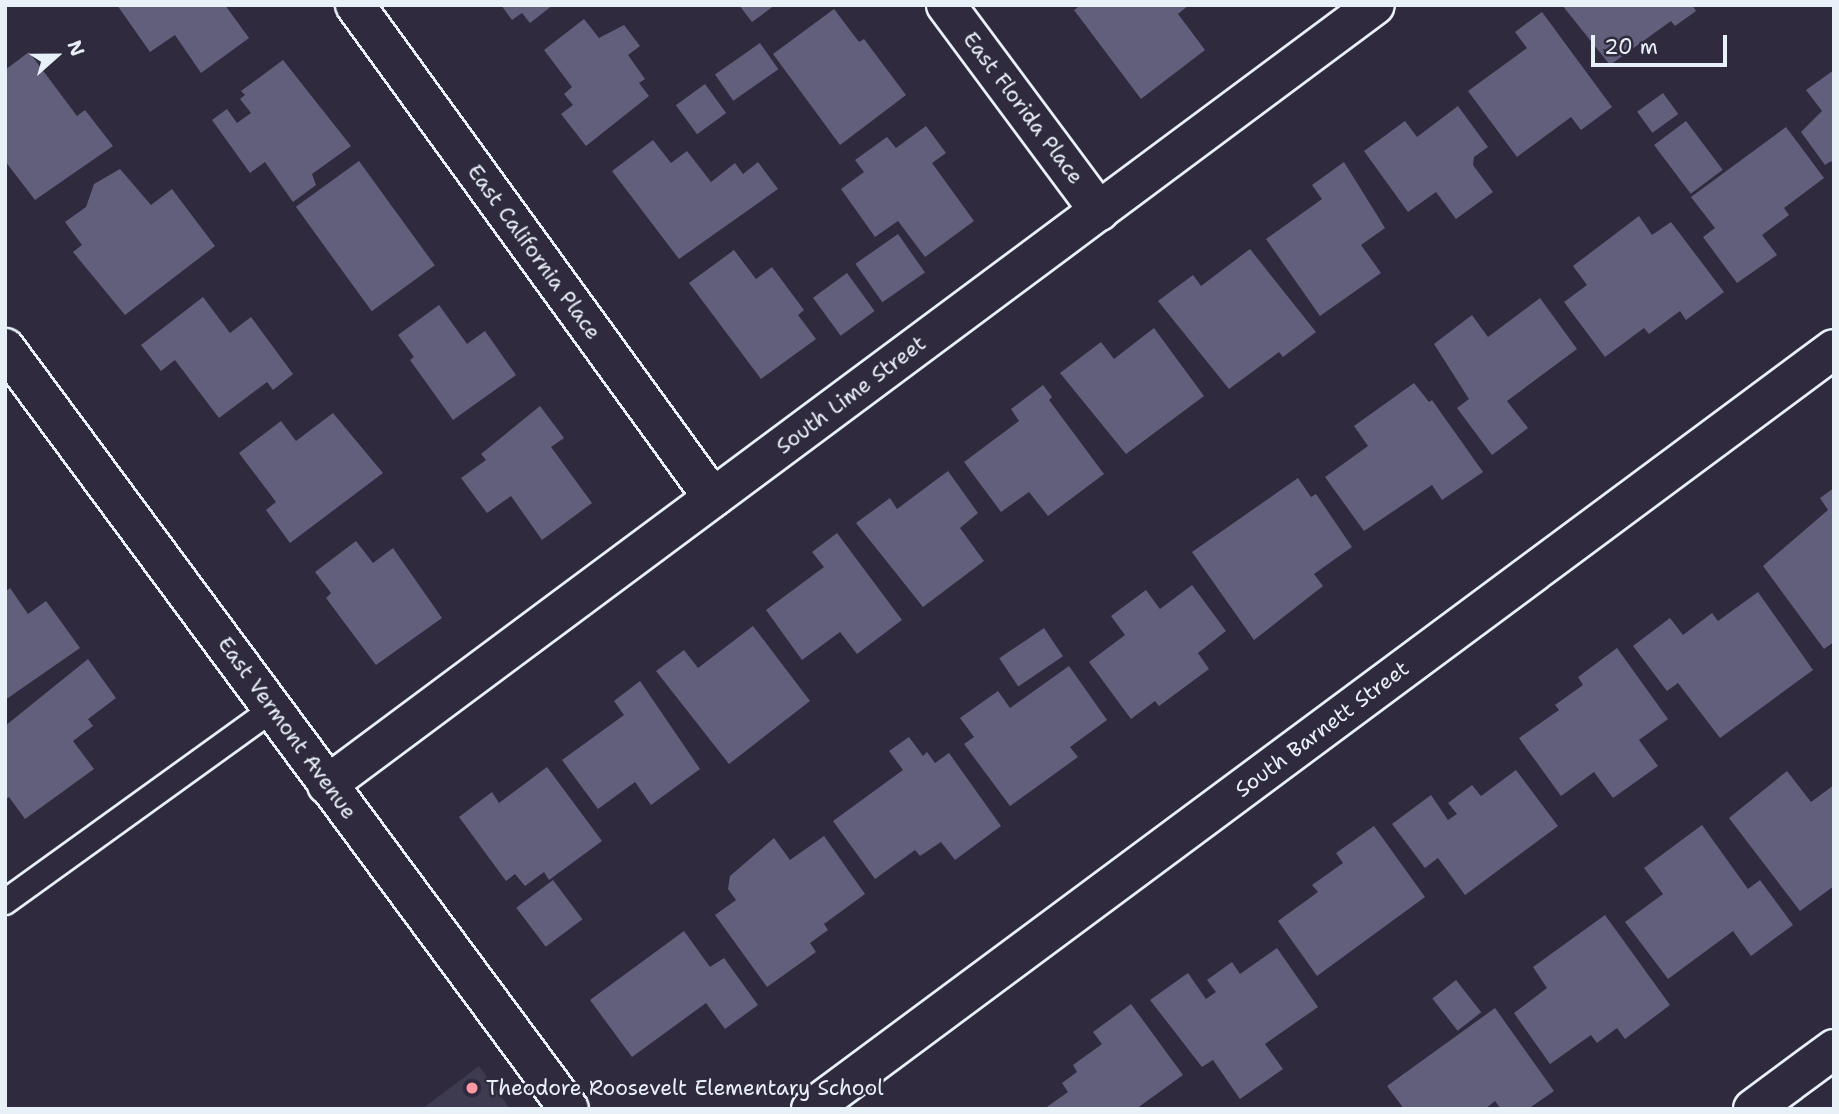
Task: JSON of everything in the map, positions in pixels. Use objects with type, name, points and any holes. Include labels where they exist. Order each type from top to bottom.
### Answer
[{"type":"street","name":"East California Place","points":[[355,5],[713,498]]},
{"type":"street","name":"East Florida Place","points":[[946,5],[1099,211]]},
{"type":"street","name":"South Lime Street","points":[[327,785],[1375,5]]},
{"type":"street","name":"East Vermont Avenue","points":[[5,348],[569,1109]]},
{"type":"street","name":"South Barnett Street","points":[[811,1109],[1834,349]]},
{"type":"street","points":[[1753,1109],[1834,1049]]},
{"type":"lane","points":[[5,902],[274,709]]},
{"type":"shaded area","name":"Theodore Roosevelt Elementary School","points":[[479,1066],[510,1109],[422,1109]]},
{"type":"building","points":[[117,5],[225,5],[249,38],[201,73],[175,35],[150,52]]},
{"type":"building","points":[[501,5],[553,5],[530,23],[522,13],[512,20]]},
{"type":"building","points":[[739,5],[775,5],[752,22]]},
{"type":"building","points":[[1081,5],[1189,5],[1178,14],[1205,50],[1141,99],[1074,10]]},
{"type":"building","points":[[1562,5],[1692,5],[1696,11],[1675,26],[1671,21],[1610,65]]},
{"type":"building","points":[[834,9],[859,42],[864,39],[906,95],[840,145],[773,54]]},
{"type":"building","points":[[1542,12],[1612,107],[1581,130],[1571,117],[1517,157],[1468,91],[1527,48],[1515,32]]},
{"type":"building","points":[[584,19],[599,38],[624,25],[640,46],[628,55],[645,79],[639,83],[649,96],[586,146],[561,114],[573,105],[564,94],[572,87],[544,50]]},
{"type":"building","points":[[760,43],[778,69],[733,101],[715,75]]},
{"type":"building","points":[[29,52],[77,116],[85,110],[113,146],[35,200],[5,161],[5,70]]},
{"type":"building","points":[[283,60],[351,146],[312,174],[316,185],[293,202],[265,162],[250,173],[212,120],[227,109],[237,123],[251,113],[240,99],[245,95],[241,91]]},
{"type":"building","points":[[1834,70],[1834,165],[1831,161],[1825,165],[1801,132],[1822,111],[1806,90]]},
{"type":"building","points":[[705,84],[726,113],[697,134],[676,105]]},
{"type":"building","points":[[1663,93],[1678,114],[1652,133],[1637,112]]},
{"type":"building","points":[[1458,106],[1488,147],[1474,157],[1473,165],[1493,192],[1456,219],[1436,192],[1408,212],[1364,151],[1405,121],[1417,137]]},
{"type":"building","points":[[1686,121],[1723,170],[1691,194],[1654,145]]},
{"type":"building","points":[[926,126],[946,153],[932,163],[974,221],[925,257],[898,221],[875,237],[841,189],[864,172],[855,160],[887,137],[896,148]]},
{"type":"building","points":[[1786,127],[1824,178],[1784,208],[1789,215],[1762,235],[1777,255],[1737,283],[1703,237],[1715,228],[1691,197]]},
{"type":"building","points":[[653,140],[671,163],[687,151],[711,182],[735,163],[743,174],[758,162],[778,189],[679,259],[612,171]]},
{"type":"building","points":[[359,161],[435,265],[372,311],[296,207]]},
{"type":"building","points":[[1344,162],[1385,228],[1361,245],[1381,273],[1320,316],[1266,239],[1322,199],[1312,185]]},
{"type":"building","points":[[120,169],[151,205],[172,189],[215,246],[125,315],[73,252],[82,245],[65,222],[86,207],[94,184]]},
{"type":"building","points":[[1639,216],[1652,235],[1671,222],[1724,292],[1686,320],[1680,311],[1649,334],[1644,328],[1605,357],[1564,302],[1587,285],[1573,266]]},
{"type":"building","points":[[898,234],[925,273],[882,302],[855,264]]},
{"type":"building","points":[[1250,249],[1316,332],[1283,357],[1279,352],[1229,389],[1158,301],[1193,275],[1201,286]]},
{"type":"building","points":[[734,250],[756,279],[772,267],[804,310],[798,315],[816,339],[761,379],[689,283]]},
{"type":"building","points":[[847,273],[875,311],[841,336],[813,298]]},
{"type":"building","points":[[203,297],[230,333],[251,317],[293,374],[273,390],[267,382],[219,418],[175,360],[161,371],[141,345]]},
{"type":"building","points":[[1540,298],[1577,349],[1507,401],[1528,428],[1492,455],[1457,408],[1469,399],[1434,344],[1472,315],[1488,337]]},
{"type":"building","points":[[439,305],[467,344],[485,331],[516,375],[453,420],[410,360],[414,357],[398,335]]},
{"type":"building","points":[[1154,328],[1204,396],[1126,454],[1060,373],[1101,342],[1114,359]]},
{"type":"building","points":[[1414,383],[1429,402],[1432,400],[1483,472],[1442,500],[1432,485],[1364,531],[1325,477],[1368,446],[1354,426]]},
{"type":"building","points":[[1043,385],[1052,397],[1049,400],[1104,474],[1048,516],[1029,492],[1001,512],[964,462],[1019,421],[1011,409]]},
{"type":"building","points":[[540,406],[564,438],[551,447],[592,503],[542,540],[511,496],[487,513],[461,478],[486,460],[481,454]]},
{"type":"building","points":[[333,413],[383,473],[290,543],[266,510],[276,502],[239,453],[281,421],[296,441]]},
{"type":"building","points":[[948,471],[978,513],[960,528],[984,561],[923,607],[856,523],[890,498],[897,509]]},
{"type":"building","points":[[1298,478],[1311,497],[1316,494],[1352,547],[1314,574],[1323,586],[1254,640],[1192,552]]},
{"type":"building","points":[[1834,488],[1834,642],[1824,649],[1763,566],[1828,510],[1820,498]]},
{"type":"building","points":[[837,533],[902,620],[857,654],[840,632],[802,660],[766,610],[824,567],[812,552]]},
{"type":"building","points":[[356,541],[373,563],[393,548],[442,618],[376,665],[326,598],[331,593],[315,572]]},
{"type":"building","points":[[1192,585],[1226,631],[1198,653],[1209,669],[1159,706],[1155,701],[1131,719],[1089,662],[1125,635],[1111,616],[1146,590],[1160,609]]},
{"type":"building","points":[[10,588],[28,614],[46,601],[80,648],[5,700],[5,592]]},
{"type":"building","points":[[1758,592],[1813,670],[1720,738],[1678,683],[1667,691],[1633,646],[1670,618],[1683,635],[1712,613],[1718,621]]},
{"type":"building","points":[[753,626],[810,701],[729,764],[656,671],[684,650],[698,668]]},
{"type":"building","points":[[1044,628],[1063,656],[1018,686],[999,658]]},
{"type":"building","points":[[1617,648],[1668,719],[1639,740],[1658,766],[1613,798],[1594,772],[1561,796],[1519,738],[1559,710],[1555,705],[1583,685],[1578,677]]},
{"type":"building","points":[[88,659],[116,698],[88,719],[93,726],[73,741],[94,769],[25,819],[9,797],[5,800],[5,726]]},
{"type":"building","points":[[1069,666],[1107,720],[1070,747],[1078,757],[1010,806],[964,744],[974,737],[960,718],[998,691],[1010,708]]},
{"type":"building","points":[[640,681],[700,769],[651,805],[635,782],[598,809],[562,760],[624,715],[614,701]]},
{"type":"building","points":[[909,737],[923,756],[927,752],[935,763],[949,753],[1001,826],[955,860],[941,842],[920,856],[915,850],[875,879],[833,821],[903,770],[889,751]]},
{"type":"building","points":[[547,767],[602,841],[549,880],[544,872],[525,886],[515,874],[506,881],[459,817],[492,792],[499,803]]},
{"type":"building","points":[[1516,770],[1558,826],[1465,895],[1438,858],[1425,868],[1392,824],[1431,795],[1448,820],[1457,814],[1448,803],[1472,785],[1481,796]]},
{"type":"building","points":[[1787,771],[1811,802],[1834,785],[1834,886],[1800,911],[1729,818]]},
{"type":"building","points":[[1702,825],[1748,889],[1760,880],[1793,925],[1751,956],[1733,931],[1668,979],[1625,922],[1663,894],[1644,868]]},
{"type":"building","points":[[1374,826],[1425,897],[1317,976],[1278,921],[1318,892],[1312,885],[1343,863],[1336,853]]},
{"type":"building","points":[[824,836],[865,894],[824,924],[828,930],[810,943],[816,952],[767,987],[715,915],[736,900],[728,889],[730,876],[774,838],[790,860]]},
{"type":"building","points":[[553,880],[582,919],[546,947],[516,908]]},
{"type":"building","points":[[1605,915],[1670,1005],[1625,1039],[1617,1028],[1597,1043],[1591,1035],[1550,1064],[1514,1013],[1547,988],[1533,967]]},
{"type":"building","points":[[684,931],[710,967],[724,958],[758,1005],[725,1029],[706,1003],[632,1057],[590,1000]]},
{"type":"building","points":[[1277,948],[1318,1007],[1265,1044],[1283,1069],[1240,1099],[1213,1060],[1202,1067],[1150,1000],[1188,973],[1206,999],[1216,992],[1207,980],[1232,962],[1240,974]]},
{"type":"building","points":[[1456,980],[1481,1012],[1458,1031],[1432,998]]},
{"type":"building","points":[[1131,1004],[1183,1075],[1136,1109],[1044,1109],[1068,1092],[1062,1083],[1077,1072],[1073,1065],[1102,1044],[1093,1032]]},
{"type":"building","points":[[1495,1008],[1554,1091],[1528,1109],[1501,1109],[1495,1101],[1485,1109],[1404,1109],[1387,1086]]},
{"type":"place","name":"Theodore Roosevelt Elementary School","points":[[472,1088]]}]
